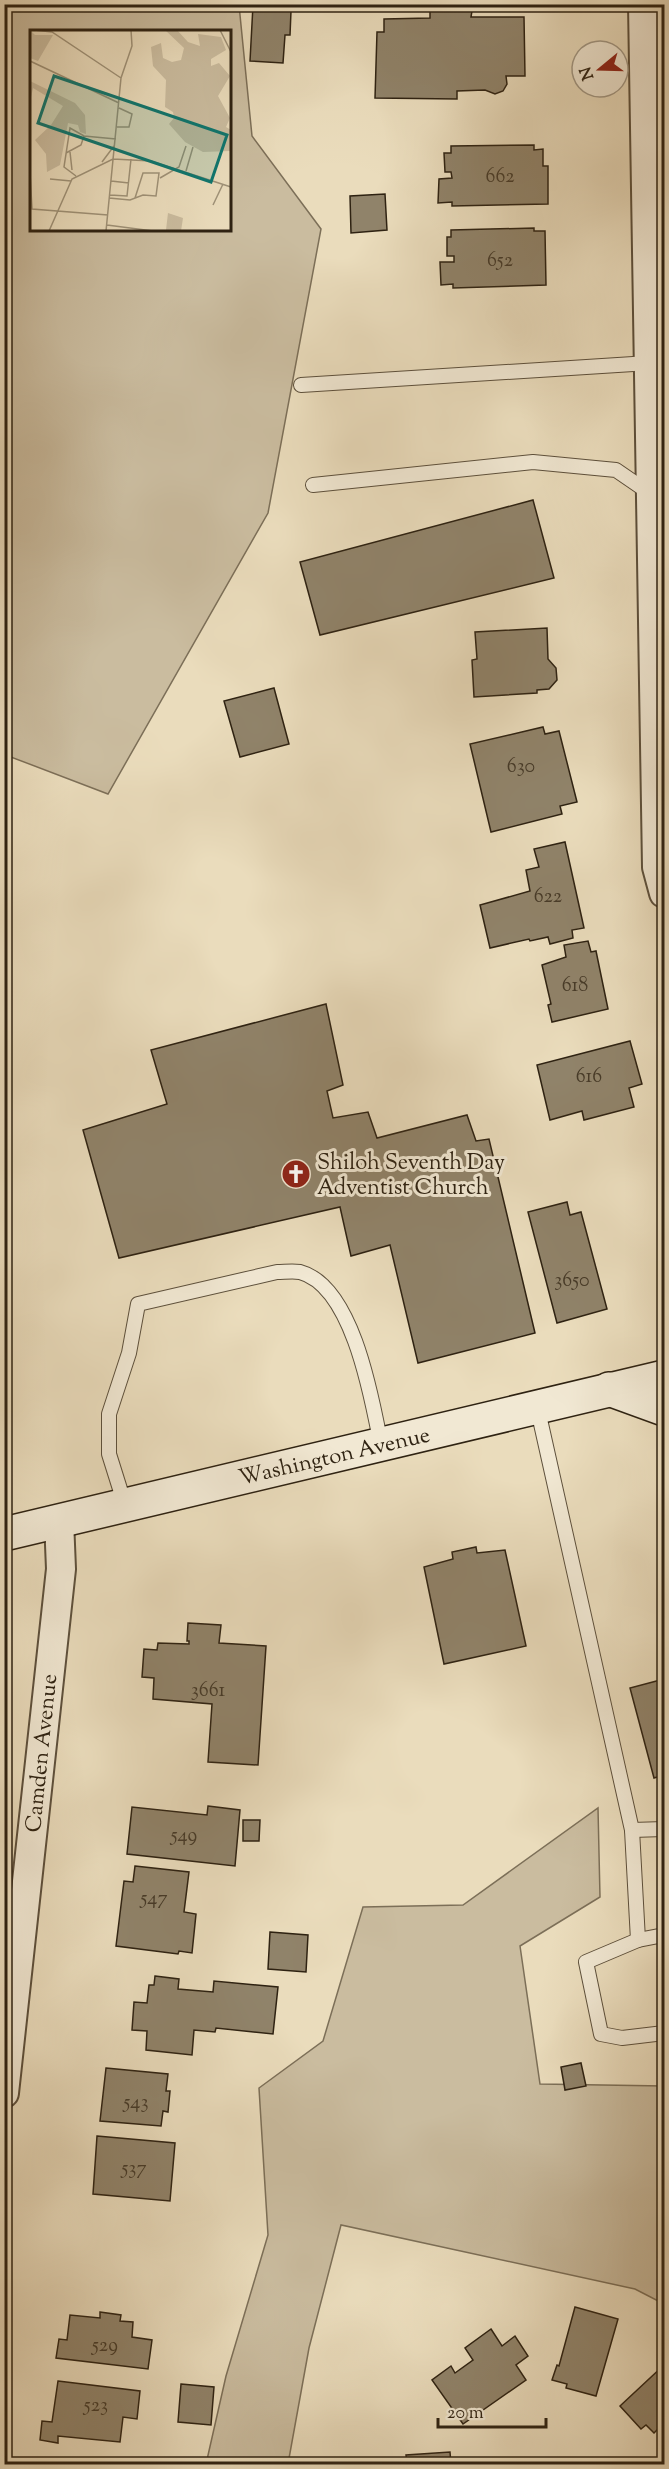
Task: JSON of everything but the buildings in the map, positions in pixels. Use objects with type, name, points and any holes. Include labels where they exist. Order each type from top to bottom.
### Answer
[{"type":"street","points":[[643,4],[649,363],[658,496],[657,867],[664,893]]},
{"type":"street","name":"Washington Avenue","points":[[4,1534],[664,1377]]},
{"type":"street","points":[[609,1389],[664,1410]]},
{"type":"street","name":"Camden Avenue","points":[[4,2093],[61,1569],[59,1520]]},
{"type":"lane","points":[[301,385],[649,363]]},
{"type":"lane","points":[[313,485],[533,462],[616,470],[658,496]]},
{"type":"lane","points":[[125,1505],[109,1454],[109,1414],[129,1353],[138,1304],[277,1272],[300,1272],[322,1284],[343,1312],[367,1374],[381,1445]]},
{"type":"lane","points":[[537,1406],[632,1830],[638,1940]]},
{"type":"lane","points":[[632,1830],[664,1829]]},
{"type":"lane","points":[[664,1935],[638,1940],[586,1962],[601,2034],[622,2038],[664,2033]]},
{"type":"shaded area","points":[[5,4],[239,5],[252,136],[321,229],[268,513],[108,794],[11,757],[5,760]]},
{"type":"shaded area","points":[[598,1808],[600,1897],[520,1946],[540,2084],[664,2086],[664,2304],[635,2289],[341,2225],[309,2348],[288,2464],[206,2464],[226,2376],[268,2235],[259,2088],[323,2041],[363,1907],[463,1905]]},
{"type":"place","name":"Shiloh Seventh Day Adventist Church","points":[[296,1174]]}]
